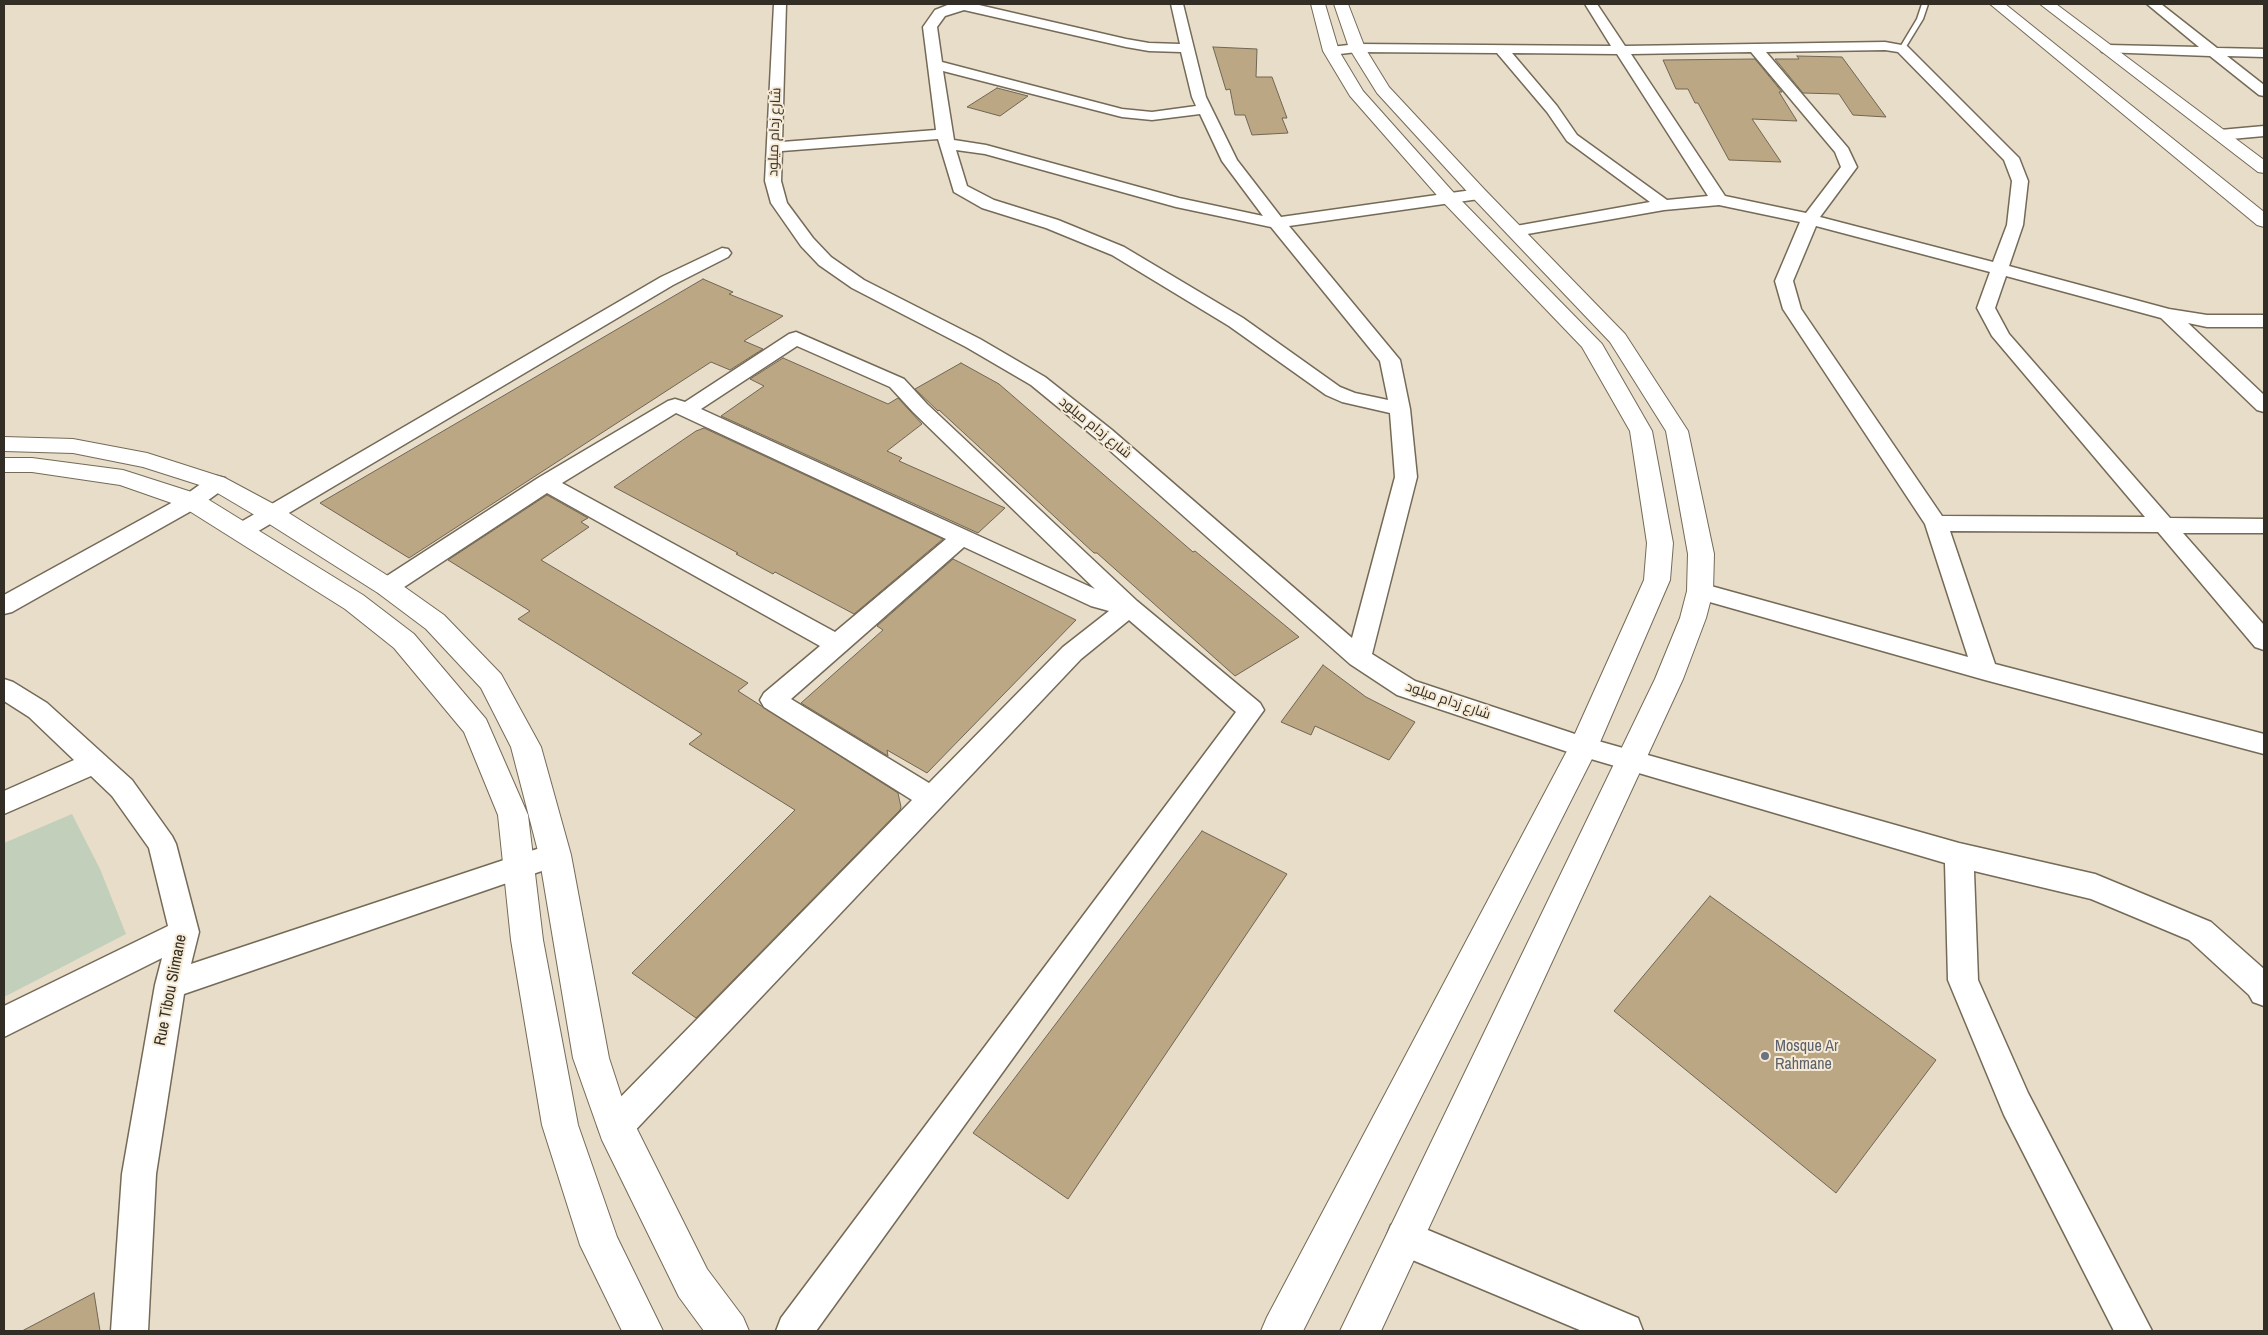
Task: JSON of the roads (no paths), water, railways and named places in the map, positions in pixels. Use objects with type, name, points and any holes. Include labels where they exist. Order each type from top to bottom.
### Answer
[{"type":"main road","points":[[1281,1331],[1583,747],[1657,580],[1660,543],[1641,431],[1591,344],[1448,198],[1356,93],[1331,51],[1318,4]]},
{"type":"main road","points":[[1340,4],[1358,48],[1382,90],[1618,338],[1677,431],[1701,554],[1700,591],[1669,679],[1360,1331]]},
{"type":"main road","points":[[1997,4],[2264,221]]},
{"type":"main road","points":[[2047,4],[2264,168]]},
{"type":"main road","points":[[4,444],[73,446],[147,460],[217,483],[272,514],[387,588],[435,622],[491,681],[526,747],[555,855],[592,1058],[615,1127],[693,1283],[729,1331]]},
{"type":"main road","points":[[4,465],[32,465],[123,478],[192,501],[354,602],[404,641],[476,727],[513,815],[527,940],[560,1125],[600,1245],[643,1331]]},
{"type":"street","name":"شارع زدام ميلود","points":[[780,4],[773,182],[779,203],[807,242],[825,261],[858,284],[956,334],[1038,381],[1106,434],[1360,658],[1406,688],[1583,747],[1959,856],[2094,887],[2200,931],[2260,985],[2264,992]]},
{"type":"street","points":[[1177,4],[1199,97],[1230,162],[1277,223],[1390,360],[1400,409],[1406,477],[1360,658]]},
{"type":"street","points":[[1591,4],[1623,50],[1719,200]]},
{"type":"street","points":[[2153,4],[2264,92]]},
{"type":"street","points":[[1188,48],[1150,47],[1126,43],[966,5],[946,10],[931,24],[946,139],[960,189],[968,195],[988,204],[1052,224],[1118,251],[1236,322],[1332,391],[1349,398],[1400,409]]},
{"type":"street","points":[[1331,51],[1358,48],[1502,50],[1756,49],[1885,46],[1902,48],[2011,158],[2020,181],[2015,225],[1986,308],[2000,336],[2264,641]]},
{"type":"street","points":[[1756,49],[1842,151],[1849,167],[1810,219],[1784,281],[1792,309],[1936,523],[1985,672]]},
{"type":"street","points":[[1502,50],[1552,109],[1572,138],[1664,205]]},
{"type":"street","points":[[2107,50],[2264,54]]},
{"type":"street","points":[[936,65],[1122,113],[1152,116],[1205,109]]},
{"type":"street","points":[[2220,135],[2264,132]]},
{"type":"street","points":[[775,147],[946,139],[1176,202],[1277,223],[1479,194]]},
{"type":"street","points":[[1516,231],[1664,205],[1719,200],[1810,219],[2168,314],[2208,320],[2264,321]]},
{"type":"street","points":[[242,531],[658,286],[722,253]]},
{"type":"street","points":[[2168,314],[2264,406]]},
{"type":"street","points":[[686,410],[796,338],[898,383],[920,408],[1129,607],[1251,710],[794,1331]]},
{"type":"street","points":[[387,588],[546,484],[674,405],[1099,600],[1129,607]]},
{"type":"street","points":[[4,606],[192,501],[217,483]]},
{"type":"street","points":[[546,484],[838,645]]},
{"type":"street","points":[[1936,523],[2264,526]]},
{"type":"street","points":[[932,799],[773,700],[962,537]]},
{"type":"street","points":[[1700,591],[1985,672],[2264,744]]},
{"type":"street","points":[[615,1127],[1072,653],[1129,607]]},
{"type":"street","name":"Rue Tibou Slimane","points":[[4,689],[38,710],[122,788],[162,844],[184,932],[170,985],[139,1174],[130,1331]]},
{"type":"street","points":[[4,803],[93,762]]},
{"type":"street","points":[[170,985],[555,855]]},
{"type":"street","points":[[1959,856],[1963,980],[2016,1104],[2134,1331]]},
{"type":"street","points":[[4,1022],[184,932]]},
{"type":"street","points":[[1404,1238],[1625,1331]]},
{"type":"lane","points":[[1902,48],[1920,19],[1925,4]]},
{"type":"place","name":"Mosque Ar Rahmane","points":[[1765,1056]]}]
